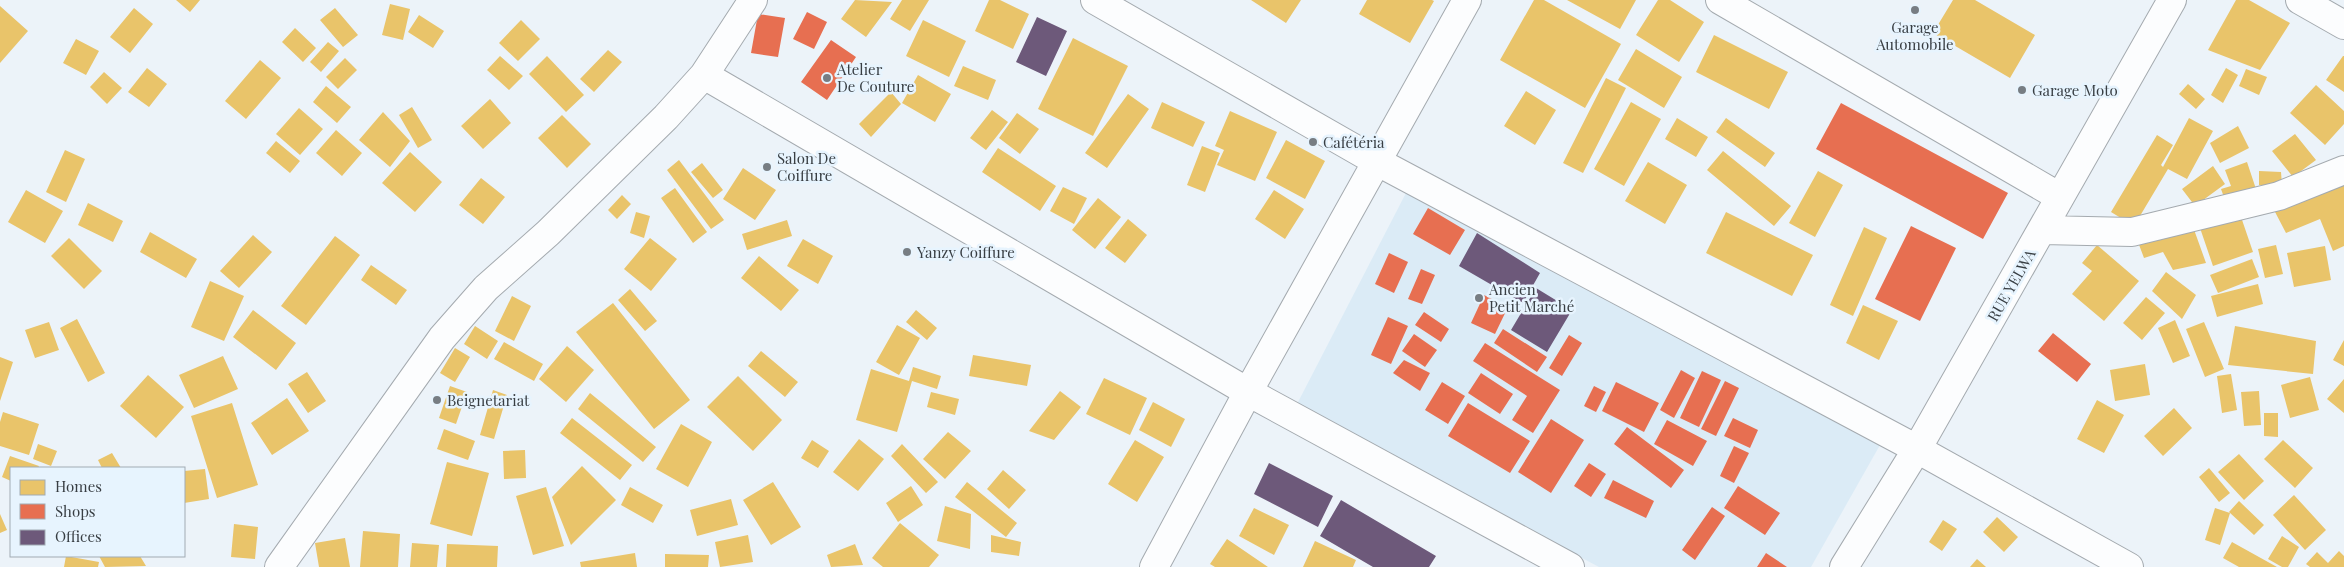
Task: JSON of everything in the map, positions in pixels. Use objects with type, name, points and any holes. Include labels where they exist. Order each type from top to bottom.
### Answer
[{"type":"street","points":[[279,567],[442,338],[486,288],[548,233],[653,130],[704,74],[753,0]]},
{"type":"street","points":[[1095,0],[1376,161],[1917,449],[2129,567]]},
{"type":"street","points":[[1154,567],[1248,392],[1467,0]]},
{"type":"street","points":[[1720,0],[2060,196]]},
{"type":"street","name":"RUE YELWA","points":[[1844,567],[1917,449],[2172,0]]},
{"type":"street","points":[[2300,0],[2344,25]]},
{"type":"street","points":[[704,74],[1248,392],[1570,567]]},
{"type":"street","points":[[2042,230],[2132,232],[2279,196],[2344,170]]},
{"type":"shaded area","name":"Ancien Petit Marché","points":[[1407,191],[1880,445],[1811,567],[1599,567],[1296,406]]},
{"type":"building: Homes","points":[[176,0],[200,0],[190,12]]},
{"type":"building: Homes","points":[[855,0],[892,2],[866,37],[841,19]]},
{"type":"building: Homes","points":[[902,0],[929,0],[910,31],[890,19]]},
{"type":"building: Homes","points":[[989,0],[1000,0],[1029,14],[1013,49],[975,31]]},
{"type":"building: Homes","points":[[1251,0],[1301,0],[1286,23]]},
{"type":"building: Homes","points":[[1367,0],[1434,1],[1410,43],[1359,14]]},
{"type":"building: Homes","points":[[1534,0],[1544,0],[1621,44],[1585,108],[1500,60]]},
{"type":"building: Homes","points":[[1567,0],[1636,0],[1620,29]]},
{"type":"building: Homes","points":[[1658,0],[1670,0],[1704,22],[1679,62],[1636,35]]},
{"type":"building: Homes","points":[[1953,0],[1975,0],[2035,35],[2010,78],[1933,33]]},
{"type":"building: Homes","points":[[2236,0],[2249,0],[2290,23],[2260,70],[2208,50]]},
{"type":"building: Homes","points":[[390,4],[410,9],[403,40],[382,35]]},
{"type":"building: Homes","points":[[0,6],[28,31],[0,63]]},
{"type":"building: Homes","points":[[134,8],[153,24],[130,53],[110,37]]},
{"type":"building: Homes","points":[[335,8],[358,35],[343,47],[320,20]]},
{"type":"building: Homes","points":[[419,15],[444,31],[433,48],[408,32]]},
{"type":"building: Homes","points":[[521,20],[540,39],[518,61],[499,43]]},
{"type":"building: Homes","points":[[923,20],[966,41],[949,77],[906,56]]},
{"type":"building: Homes","points":[[295,28],[316,48],[303,62],[282,42]]},
{"type":"building: Homes","points":[[1714,35],[1788,72],[1769,109],[1696,72]]},
{"type":"building: Homes","points":[[1073,38],[1128,66],[1093,136],[1038,109]]},
{"type":"building: Homes","points":[[76,39],[99,51],[86,75],[63,63]]},
{"type":"building: Homes","points":[[328,42],[339,51],[321,72],[310,62]]},
{"type":"building: Homes","points":[[1636,49],[1682,77],[1664,108],[1618,80]]},
{"type":"building: Homes","points":[[608,50],[622,62],[594,92],[580,79]]},
{"type":"building: Homes","points":[[500,56],[523,76],[509,90],[487,70]]},
{"type":"building: Homes","points":[[547,56],[584,95],[566,112],[529,74]]},
{"type":"building: Homes","points":[[2344,56],[2344,92],[2326,80]]},
{"type":"building: Homes","points":[[345,58],[357,70],[338,89],[326,77]]},
{"type":"building: Homes","points":[[260,60],[281,78],[246,119],[225,101]]},
{"type":"building: Homes","points":[[963,66],[996,80],[988,100],[954,86]]},
{"type":"building: Homes","points":[[147,68],[167,84],[149,107],[128,92]]},
{"type":"building: Homes","points":[[2226,68],[2238,75],[2223,103],[2211,95]]},
{"type":"building: Homes","points":[[2246,69],[2267,77],[2259,95],[2239,86]]},
{"type":"building: Homes","points":[[104,72],[122,88],[107,104],[90,87]]},
{"type":"building: Homes","points":[[918,75],[951,94],[935,122],[902,103]]},
{"type":"building: Homes","points":[[1606,78],[1626,88],[1583,173],[1563,163]]},
{"type":"building: Homes","points":[[2188,84],[2205,99],[2196,109],[2179,94]]},
{"type":"building: Homes","points":[[2316,85],[2344,111],[2344,124],[2325,145],[2290,113]]},
{"type":"building: Homes","points":[[326,86],[351,107],[337,123],[313,102]]},
{"type":"building: Homes","points":[[1526,91],[1556,110],[1535,145],[1504,126]]},
{"type":"building: Homes","points":[[891,92],[901,104],[871,137],[859,124]]},
{"type":"building: Homes","points":[[1128,94],[1149,109],[1107,168],[1085,153]]},
{"type":"building: Homes","points":[[490,99],[511,123],[483,149],[461,126]]},
{"type":"building: Homes","points":[[1162,102],[1205,122],[1193,147],[1151,128]]},
{"type":"building: Homes","points":[[1631,102],[1661,119],[1624,186],[1594,169]]},
{"type":"building: Homes","points":[[412,107],[432,140],[418,148],[399,115]]},
{"type":"building: Homes","points":[[299,108],[323,129],[300,155],[276,134]]},
{"type":"building: Homes","points":[[992,110],[1008,122],[986,150],[970,138]]},
{"type":"building: Homes","points":[[1230,111],[1277,132],[1255,181],[1217,165],[1224,150],[1215,146]]},
{"type":"building: Homes","points":[[383,112],[410,141],[390,167],[359,140]]},
{"type":"building: Homes","points":[[1017,113],[1039,129],[1020,154],[999,138]]},
{"type":"building: Homes","points":[[562,115],[591,144],[567,168],[538,138]]},
{"type":"building: Homes","points":[[1677,118],[1708,137],[1696,157],[1665,139]]},
{"type":"building: Homes","points":[[1726,118],[1775,153],[1765,167],[1716,132]]},
{"type":"building: Homes","points":[[2189,118],[2213,131],[2187,179],[2168,169],[2134,226],[2111,212],[2157,135],[2173,145],[2161,165],[2163,167]]},
{"type":"building: Homes","points":[[2238,126],[2249,148],[2220,163],[2210,143]]},
{"type":"building: Homes","points":[[336,130],[362,153],[342,176],[316,153]]},
{"type":"building: Homes","points":[[2295,134],[2316,160],[2293,177],[2272,151]]},
{"type":"building: Homes","points":[[1286,140],[1325,161],[1305,199],[1266,178]]},
{"type":"building: Homes","points":[[276,141],[300,161],[290,173],[266,153]]},
{"type":"building: Homes","points":[[1202,146],[1220,153],[1205,192],[1187,185]]},
{"type":"building: Homes","points":[[998,148],[1056,186],[1040,211],[982,172]]},
{"type":"building: Homes","points":[[65,150],[85,159],[66,202],[46,192]]},
{"type":"building: Homes","points":[[1723,151],[1791,206],[1774,226],[1707,170]]},
{"type":"building: Homes","points":[[410,152],[442,182],[415,212],[382,183]]},
{"type":"building: Homes","points":[[679,160],[724,220],[711,229],[667,170]]},
{"type":"building: Homes","points":[[1648,162],[1687,185],[1665,224],[1625,201]]},
{"type":"building: Homes","points":[[2247,162],[2256,189],[2225,200],[2221,189],[2231,186],[2225,170]]},
{"type":"building: Homes","points":[[702,163],[723,190],[713,198],[691,172]]},
{"type":"building: Homes","points":[[2213,166],[2225,184],[2195,206],[2182,189]]},
{"type":"building: Homes","points":[[743,168],[776,190],[755,220],[723,199]]},
{"type":"building: Homes","points":[[1818,171],[1843,185],[1815,237],[1789,223]]},
{"type":"building: Homes","points":[[2259,171],[2281,172],[2282,185],[2259,185]]},
{"type":"building: Homes","points":[[2344,174],[2344,246],[2333,251],[2320,219],[2286,233],[2274,210]]},
{"type":"building: Homes","points":[[481,178],[505,197],[483,224],[459,205]]},
{"type":"building: Homes","points":[[1063,187],[1087,198],[1074,224],[1050,211]]},
{"type":"building: Homes","points":[[675,188],[707,232],[693,243],[661,198]]},
{"type":"building: Homes","points":[[26,190],[63,211],[45,243],[8,222]]},
{"type":"building: Homes","points":[[1274,190],[1304,209],[1285,239],[1255,219]]},
{"type":"building: Homes","points":[[622,195],[631,204],[617,219],[608,210]]},
{"type":"building: Homes","points":[[1098,198],[1121,217],[1095,249],[1072,230]]},
{"type":"building: Homes","points":[[88,203],[123,221],[113,242],[78,225]]},
{"type":"building: Homes","points":[[636,212],[650,216],[644,238],[630,233]]},
{"type":"building: Homes","points":[[1726,212],[1813,255],[1792,296],[1706,253]]},
{"type":"building: Homes","points":[[2240,214],[2253,252],[2213,266],[2200,228]]},
{"type":"building: Homes","points":[[1128,219],[1147,235],[1125,263],[1105,248]]},
{"type":"building: Homes","points":[[787,220],[792,236],[747,250],[742,234]]},
{"type":"building: Homes","points":[[2192,224],[2206,263],[2173,270],[2163,252],[2144,258],[2138,242]]},
{"type":"building: Homes","points":[[1864,227],[1887,238],[1853,316],[1830,305]]},
{"type":"building: Homes","points":[[150,232],[197,259],[186,278],[140,252]]},
{"type":"building: Homes","points":[[253,235],[272,252],[239,288],[220,271]]},
{"type":"building: Homes","points":[[335,236],[360,255],[306,325],[281,306]]},
{"type":"building: Homes","points":[[69,238],[102,271],[84,289],[51,256]]},
{"type":"building: Homes","points":[[650,238],[677,259],[651,291],[624,269]]},
{"type":"building: Homes","points":[[803,239],[833,256],[818,284],[787,266]]},
{"type":"building: Homes","points":[[2097,245],[2139,281],[2104,321],[2072,294],[2092,271],[2082,263]]},
{"type":"building: Homes","points":[[2276,245],[2283,274],[2265,278],[2258,249]]},
{"type":"building: Homes","points":[[2325,246],[2331,280],[2294,287],[2287,253]]},
{"type":"building: Homes","points":[[759,256],[799,290],[781,311],[741,278]]},
{"type":"building: Homes","points":[[2252,259],[2259,277],[2218,293],[2210,275]]},
{"type":"building: Homes","points":[[371,265],[407,290],[396,305],[361,280]]},
{"type":"building: Homes","points":[[2166,272],[2196,295],[2182,319],[2152,291]]},
{"type":"building: Homes","points":[[210,281],[244,296],[224,341],[191,327]]},
{"type":"building: Homes","points":[[2258,284],[2263,304],[2217,317],[2211,296]]},
{"type":"building: Homes","points":[[630,289],[657,321],[645,331],[618,300]]},
{"type":"building: Homes","points":[[512,296],[531,306],[514,341],[495,331]]},
{"type":"building: Homes","points":[[2146,297],[2165,313],[2142,340],[2123,323]]},
{"type":"building: Homes","points":[[613,303],[690,400],[654,429],[576,332]]},
{"type":"building: Homes","points":[[1863,305],[1898,321],[1879,360],[1846,343]]},
{"type":"building: Homes","points":[[253,310],[296,343],[276,370],[233,337]]},
{"type":"building: Homes","points":[[916,310],[937,328],[927,340],[906,322]]},
{"type":"building: Homes","points":[[77,319],[105,373],[88,382],[60,328]]},
{"type":"building: Homes","points":[[2175,320],[2190,356],[2173,363],[2158,328]]},
{"type":"building: Homes","points":[[49,322],[59,350],[35,358],[25,330]]},
{"type":"building: Homes","points":[[2204,322],[2224,369],[2205,377],[2186,329]]},
{"type":"building: Homes","points":[[897,325],[920,338],[899,375],[876,362]]},
{"type":"building: Homes","points":[[475,326],[498,341],[487,359],[464,344]]},
{"type":"building: Homes","points":[[2235,326],[2316,341],[2313,374],[2228,365]]},
{"type":"building: Homes","points":[[2344,340],[2344,366],[2333,360]]},
{"type":"building: Homes","points":[[504,342],[543,364],[534,381],[494,359]]},
{"type":"building: Homes","points":[[567,346],[594,370],[566,402],[539,379]]},
{"type":"building: Homes","points":[[455,348],[470,357],[455,382],[440,373]]},
{"type":"building: Homes","points":[[761,351],[798,382],[785,397],[748,366]]},
{"type":"building: Homes","points":[[973,355],[1031,365],[1027,386],[969,376]]},
{"type":"building: Homes","points":[[223,356],[238,389],[194,408],[179,375]]},
{"type":"building: Homes","points":[[0,357],[13,362],[0,401]]},
{"type":"building: Homes","points":[[2145,364],[2150,395],[2115,401],[2110,370]]},
{"type":"building: Homes","points":[[913,367],[941,376],[937,389],[912,381],[897,432],[856,420],[871,369],[909,381]]},
{"type":"building: Homes","points":[[307,372],[326,401],[308,413],[288,384]]},
{"type":"building: Homes","points":[[2231,374],[2237,410],[2222,413],[2217,376]]},
{"type":"building: Homes","points":[[148,375],[184,407],[156,438],[120,406]]},
{"type":"building: Homes","points":[[738,376],[782,420],[753,451],[707,407]]},
{"type":"building: Homes","points":[[2310,377],[2319,410],[2290,418],[2281,385]]},
{"type":"building: Homes","points":[[1104,378],[1147,398],[1130,435],[1086,414]]},
{"type":"building: Homes","points":[[2344,379],[2344,413],[2327,399]]},
{"type":"building: Homes","points":[[450,386],[467,392],[456,424],[439,418]]},
{"type":"building: Homes","points":[[493,390],[507,395],[494,439],[480,435]]},
{"type":"building: Homes","points":[[1060,391],[1081,407],[1054,440],[1029,431]]},
{"type":"building: Homes","points":[[2259,391],[2261,425],[2244,426],[2241,392]]},
{"type":"building: Homes","points":[[931,392],[959,399],[955,415],[927,407]]},
{"type":"building: Homes","points":[[590,393],[656,447],[643,462],[578,409]]},
{"type":"building: Homes","points":[[287,398],[309,431],[272,455],[251,423]]},
{"type":"building: Homes","points":[[2097,400],[2124,415],[2104,453],[2077,439]]},
{"type":"building: Homes","points":[[1153,402],[1185,419],[1171,447],[1139,430]]},
{"type":"building: Homes","points":[[232,403],[258,485],[217,498],[191,416]]},
{"type":"building: Homes","points":[[2174,408],[2192,428],[2163,456],[2144,436]]},
{"type":"building: Homes","points":[[3,412],[39,424],[29,455],[0,446],[0,422]]},
{"type":"building: Homes","points":[[2264,413],[2278,413],[2278,437],[2264,436]]},
{"type":"building: Homes","points":[[572,418],[632,465],[620,480],[560,433]]},
{"type":"building: Homes","points":[[681,424],[712,442],[688,487],[656,469]]},
{"type":"building: Homes","points":[[444,429],[475,441],[468,460],[437,449]]},
{"type":"building: Homes","points":[[948,432],[971,451],[945,479],[923,459]]},
{"type":"building: Homes","points":[[859,439],[884,459],[858,491],[833,472]]},
{"type":"building: Homes","points":[[812,440],[829,451],[818,468],[801,458]]},
{"type":"building: Homes","points":[[1135,440],[1164,457],[1137,502],[1108,484]]},
{"type":"building: Homes","points":[[2283,440],[2313,468],[2295,488],[2264,459]]},
{"type":"building: Homes","points":[[38,444],[57,451],[51,466],[33,459]]},
{"type":"building: Homes","points":[[902,444],[938,482],[926,493],[891,456]]},
{"type":"building: Homes","points":[[525,450],[526,478],[504,479],[503,451]]},
{"type":"building: Homes","points":[[112,453],[120,467],[102,467],[98,460]]},
{"type":"building: Homes","points":[[2239,454],[2264,481],[2244,500],[2218,472]]},
{"type":"building: Homes","points":[[10,456],[39,466],[10,467],[10,481],[2,477]]},
{"type":"building: Homes","points":[[447,462],[489,473],[472,536],[430,524]]},
{"type":"building: Homes","points":[[582,466],[616,500],[571,545],[552,497]]},
{"type":"building: Homes","points":[[2209,468],[2230,493],[2219,502],[2199,477]]},
{"type":"building: Homes","points":[[205,469],[209,499],[185,503],[185,471]]},
{"type":"building: Homes","points":[[1003,470],[1026,490],[1009,509],[987,489]]},
{"type":"building: Homes","points":[[773,482],[801,527],[771,545],[743,500]]},
{"type":"building: Homes","points":[[967,482],[1017,523],[1006,537],[955,497]]},
{"type":"building: Homes","points":[[911,486],[923,505],[898,522],[886,503]]},
{"type":"building: Homes","points":[[546,487],[564,546],[533,555],[516,496]]},
{"type":"building: Homes","points":[[630,487],[663,505],[653,523],[621,505]]},
{"type":"building: Homes","points":[[2294,495],[2326,530],[2305,550],[2273,515]]},
{"type":"building: Homes","points":[[731,499],[738,525],[697,536],[690,510]]},
{"type":"building: Homes","points":[[2239,501],[2264,525],[2254,535],[2229,512]]},
{"type":"building: Homes","points":[[945,506],[971,514],[970,549],[937,541]]},
{"type":"building: Homes","points":[[1254,508],[1289,525],[1274,555],[1239,536]]},
{"type":"building: Homes","points":[[2215,508],[2230,513],[2220,545],[2205,540]]},
{"type":"building: Homes","points":[[0,514],[7,530],[0,533]]},
{"type":"building: Homes","points":[[1997,517],[2018,537],[2004,552],[1983,532]]},
{"type":"building: Homes","points":[[1943,520],[1957,529],[1942,551],[1929,542]]},
{"type":"building: Homes","points":[[900,523],[939,555],[929,567],[883,567],[872,558]]},
{"type":"building: Homes","points":[[234,524],[258,527],[255,559],[231,557]]},
{"type":"building: Homes","points":[[363,531],[400,534],[398,567],[360,567]]},
{"type":"building: Homes","points":[[748,535],[753,562],[720,567],[715,542]]},
{"type":"building: Homes","points":[[991,535],[1021,542],[1019,556],[991,552]]},
{"type":"building: Homes","points":[[2282,536],[2299,547],[2288,567],[2282,567],[2268,559]]},
{"type":"building: Homes","points":[[345,538],[350,567],[319,567],[315,543]]},
{"type":"building: Homes","points":[[1227,539],[1268,567],[1215,567],[1210,564]]},
{"type":"building: Homes","points":[[1315,541],[1356,560],[1353,567],[1303,567]]},
{"type":"building: Homes","points":[[2232,542],[2277,567],[2239,567],[2223,558]]},
{"type":"building: Homes","points":[[412,543],[439,545],[437,567],[410,567]]},
{"type":"building: Homes","points":[[447,544],[498,546],[497,567],[446,567]]},
{"type":"building: Homes","points":[[855,544],[863,565],[831,567],[827,555]]},
{"type":"building: Homes","points":[[2339,551],[2344,556],[2344,567],[2310,567],[2306,564],[2317,552],[2328,563]]},
{"type":"building: Homes","points":[[635,553],[637,567],[581,567],[580,562]]},
{"type":"building: Homes","points":[[665,554],[709,555],[708,567],[665,567]]},
{"type":"building: Homes","points":[[66,557],[99,562],[98,567],[64,567]]},
{"type":"building: Homes","points":[[100,557],[141,557],[146,566],[105,567]]},
{"type":"building: Homes","points":[[1977,559],[1986,567],[1970,567]]},
{"type":"building: Shops","points":[[807,12],[827,22],[814,49],[793,39]]},
{"type":"building: Shops","points":[[758,14],[785,18],[778,57],[751,53]]},
{"type":"building: Shops","points":[[831,40],[856,57],[827,100],[801,82]]},
{"type":"building: Shops","points":[[1841,103],[2008,193],[1983,239],[1816,149]]},
{"type":"building: Shops","points":[[1428,208],[1465,230],[1450,255],[1413,234]]},
{"type":"building: Shops","points":[[1911,226],[1956,248],[1920,321],[1875,299]]},
{"type":"building: Shops","points":[[1389,253],[1408,262],[1394,293],[1375,284]]},
{"type":"building: Shops","points":[[1421,269],[1435,275],[1422,304],[1408,299]]},
{"type":"building: Shops","points":[[1484,295],[1508,307],[1495,334],[1471,323]]},
{"type":"building: Shops","points":[[1424,312],[1449,329],[1441,342],[1415,325]]},
{"type":"building: Shops","points":[[1388,317],[1408,326],[1391,364],[1371,355]]},
{"type":"building: Shops","points":[[1503,329],[1547,357],[1537,372],[1494,343]]},
{"type":"building: Shops","points":[[2053,333],[2091,364],[2077,382],[2038,351]]},
{"type":"building: Shops","points":[[1414,334],[1437,350],[1425,367],[1402,351]]},
{"type":"building: Shops","points":[[1569,335],[1582,343],[1562,376],[1549,368]]},
{"type":"building: Shops","points":[[1485,343],[1560,390],[1533,433],[1512,420],[1527,396],[1473,361]]},
{"type":"building: Shops","points":[[1404,360],[1430,373],[1420,391],[1393,373]]},
{"type":"building: Shops","points":[[1681,370],[1695,378],[1674,418],[1660,410]]},
{"type":"building: Shops","points":[[1702,371],[1721,380],[1699,427],[1680,418]]},
{"type":"building: Shops","points":[[1481,373],[1513,394],[1500,414],[1468,393]]},
{"type":"building: Shops","points":[[1725,381],[1739,388],[1716,436],[1701,429]]},
{"type":"building: Shops","points":[[1442,382],[1465,396],[1448,424],[1425,410]]},
{"type":"building: Shops","points":[[1616,382],[1659,403],[1644,432],[1602,411]]},
{"type":"building: Shops","points":[[1594,386],[1606,392],[1596,412],[1584,406]]},
{"type":"building: Shops","points":[[1468,403],[1530,441],[1510,473],[1448,436]]},
{"type":"building: Shops","points":[[1733,418],[1758,430],[1750,448],[1724,436]]},
{"type":"building: Shops","points":[[1551,419],[1584,440],[1551,493],[1518,472]]},
{"type":"building: Shops","points":[[1667,420],[1707,441],[1693,466],[1654,444]]},
{"type":"building: Shops","points":[[1627,427],[1684,470],[1671,488],[1614,444]]},
{"type":"building: Shops","points":[[1734,446],[1749,453],[1734,483],[1720,476]]},
{"type":"building: Shops","points":[[1589,463],[1606,474],[1591,497],[1574,486]]},
{"type":"building: Shops","points":[[1613,480],[1654,501],[1646,518],[1604,498]]},
{"type":"building: Shops","points":[[1738,486],[1780,513],[1765,535],[1724,508]]},
{"type":"building: Shops","points":[[1712,507],[1725,516],[1695,560],[1682,550]]},
{"type":"building: Shops","points":[[1766,553],[1787,567],[1757,567]]},
{"type":"building: Offices","points":[[1037,17],[1067,31],[1046,76],[1016,62]]},
{"type":"building: Offices","points":[[1477,233],[1540,273],[1523,303],[1459,266]]},
{"type":"building: Offices","points":[[1536,288],[1572,310],[1547,352],[1511,330]]},
{"type":"building: Offices","points":[[1269,463],[1333,496],[1318,527],[1254,494]]},
{"type":"building: Offices","points":[[1341,500],[1436,556],[1429,567],[1373,567],[1320,536]]},
{"type":"place","name":"Garage Automobile","points":[[1915,10]]},
{"type":"place","name":"Atelier De Couture","points":[[827,78]]},
{"type":"place","name":"Garage Moto","points":[[2022,90]]},
{"type":"place","name":"Cafétéria","points":[[1313,142]]},
{"type":"place","name":"Salon De Coiffure","points":[[767,167]]},
{"type":"place","name":"Yanzy Coiffure","points":[[907,252]]},
{"type":"place","name":"Ancien Petit Marché","points":[[1479,298]]},
{"type":"place","name":"Beignetariat","points":[[437,400]]}]
